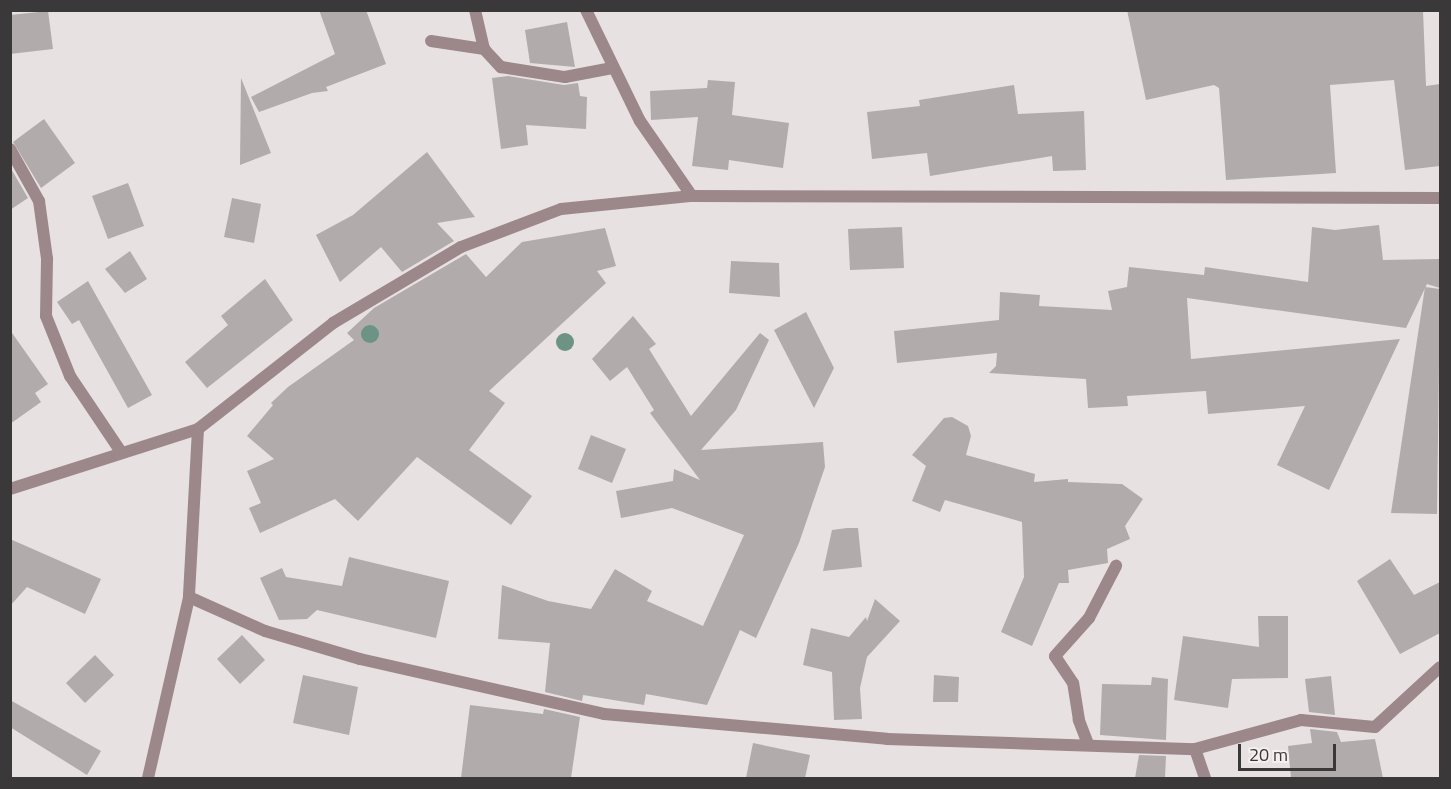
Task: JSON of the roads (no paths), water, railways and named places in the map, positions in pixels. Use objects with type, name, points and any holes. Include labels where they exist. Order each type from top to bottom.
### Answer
[{"type":"street","points":[[475,10],[484,49],[501,67],[564,77],[612,68]]},
{"type":"street","points":[[586,10],[612,68],[640,121],[692,196]]},
{"type":"street","points":[[431,41],[484,49]]},
{"type":"street","points":[[10,149],[39,201],[47,259],[46,316],[70,376],[122,452]]},
{"type":"street","points":[[10,489],[198,429],[333,323],[461,247],[561,208],[692,196],[1440,198]]},
{"type":"street","points":[[148,778],[189,597],[198,429]]},
{"type":"street","points":[[1088,744],[1079,720],[1073,682],[1055,656],[1089,618],[1116,566]]},
{"type":"street","points":[[189,597],[265,632],[350,656],[604,714],[887,740],[1088,744],[1195,749],[1301,720],[1375,727],[1440,667]]},
{"type":"street","points":[[1195,749],[1205,778]]}]
